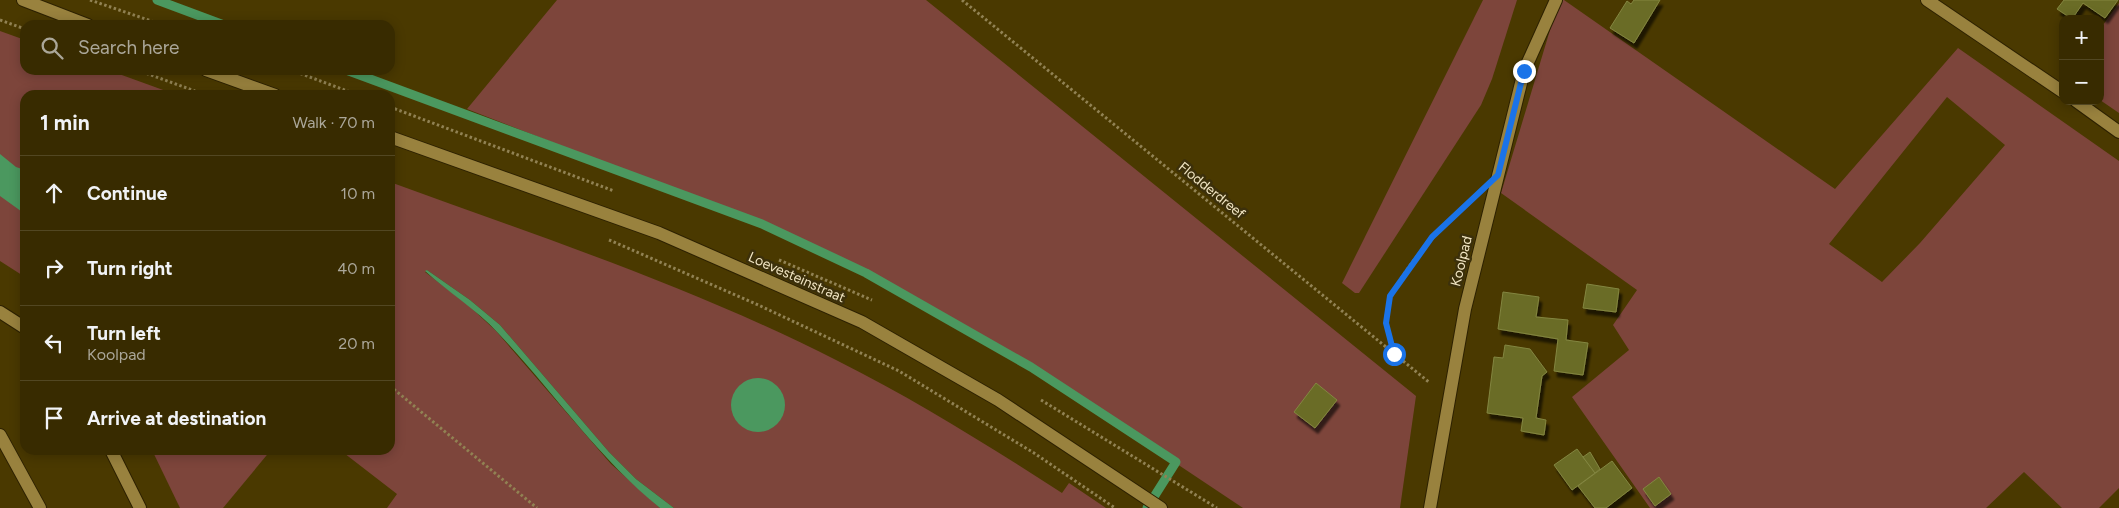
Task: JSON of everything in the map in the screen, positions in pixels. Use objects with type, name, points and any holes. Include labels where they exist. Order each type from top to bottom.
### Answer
[{"type":"street","points":[[22,0],[75,20]]},
{"type":"street","name":"Koolpad","points":[[1430,508],[1465,309],[1524,71],[1556,0]]},
{"type":"street","points":[[1927,0],[2059,89]]},
{"type":"street","points":[[220,75],[261,90]]},
{"type":"street","points":[[2082,105],[2119,132]]},
{"type":"street","name":"Loevesteinstraat","points":[[395,138],[659,233],[862,322],[998,400],[1161,508]]},
{"type":"street","points":[[0,312],[20,325]]},
{"type":"street","points":[[0,435],[40,508]]},
{"type":"street","points":[[114,455],[140,508]]},
{"type":"path","points":[[90,0],[148,20]]},
{"type":"path","name":"Flodderdreef","points":[[962,0],[1448,398]]},
{"type":"path","points":[[0,20],[20,27]]},
{"type":"path","points":[[151,75],[192,90]]},
{"type":"path","points":[[304,75],[345,90]]},
{"type":"path","points":[[1394,354],[1386,323],[1390,296],[1432,237],[1472,200]]},
{"type":"path","points":[[602,237],[754,303],[899,371],[1034,453],[1115,508]]},
{"type":"path","points":[[395,390],[537,508]]},
{"type":"shaded area","points":[[557,0],[926,0],[1416,396],[1400,508],[1243,508],[999,348],[902,291],[724,209],[467,109]]},
{"type":"shaded area","points":[[1483,0],[1517,0],[1492,79],[1481,105],[1359,293],[1355,293],[1342,283]]},
{"type":"shaded area","points":[[1559,0],[1564,0],[1835,189],[1958,48],[2119,161],[2119,488],[2099,508],[2062,508],[2024,472],[1986,508],[1650,508],[1572,397],[1629,350],[1613,325],[1637,290],[1501,193]],"holes":[[[1947,97],[2005,145],[1920,243],[1882,282],[1829,244]]]},
{"type":"shaded area","points":[[2119,3],[2119,113],[2104,103],[2104,24]]},
{"type":"shaded area","points":[[0,31],[20,38],[20,75],[122,75],[163,90],[20,90],[20,274],[0,261]]},
{"type":"shaded area","points":[[0,154],[20,168],[20,210],[0,196]]},
{"type":"shaded area","points":[[395,184],[617,265],[729,310],[784,335],[867,376],[924,408],[1062,493],[1069,483],[1106,508],[674,508],[636,479],[609,452],[500,325],[470,300],[427,270],[425,272],[468,305],[496,331],[611,464],[660,508],[387,508],[397,494],[346,455],[395,455]]},
{"type":"shaded area","points":[[427,270],[470,300],[500,325],[609,452],[636,479],[674,508],[660,508],[637,488],[596,446],[498,333],[481,316],[425,271]]},
{"type":"shaded area","points":[[758,378],[768,380],[777,386],[783,395],[785,405],[783,415],[777,424],[768,430],[758,432],[748,430],[739,424],[733,415],[731,405],[733,395],[739,386],[748,380]]},
{"type":"shaded area","points":[[154,455],[267,455],[223,508],[180,508]]},
{"type":"building","points":[[1634,0],[1660,0],[1634,43],[1610,28],[1627,1],[1631,4]]},
{"type":"building","points":[[2064,0],[2118,0],[2105,18],[2104,15],[2101,15],[2083,3],[2075,15],[2066,15],[2057,9]]},
{"type":"building","points":[[1587,284],[1619,289],[1616,312],[1583,308]]},
{"type":"building","points":[[1503,292],[1539,297],[1536,317],[1568,320],[1566,340],[1588,343],[1583,375],[1554,371],[1558,339],[1498,329]]},
{"type":"building","points":[[1505,345],[1530,349],[1547,372],[1542,376],[1536,418],[1546,420],[1544,435],[1521,431],[1523,418],[1487,413],[1494,357],[1503,358]]},
{"type":"building","points":[[1316,383],[1337,400],[1315,428],[1294,412]]},
{"type":"building","points":[[1577,449],[1595,473],[1572,490],[1554,465]]},
{"type":"building","points":[[1590,452],[1600,469],[1595,473],[1583,457]]},
{"type":"building","points":[[1612,461],[1632,488],[1606,508],[1595,508],[1578,486]]},
{"type":"building","points":[[1659,477],[1671,494],[1655,506],[1643,489]]},
{"type":"waterway","points":[[157,0],[211,20]]},
{"type":"waterway","points":[[360,75],[762,224],[866,273],[1031,367],[1176,462],[1147,508]]},
{"type":"route","points":[[1394,354],[1386,323],[1390,296],[1432,237],[1498,175],[1524,71]]}]
